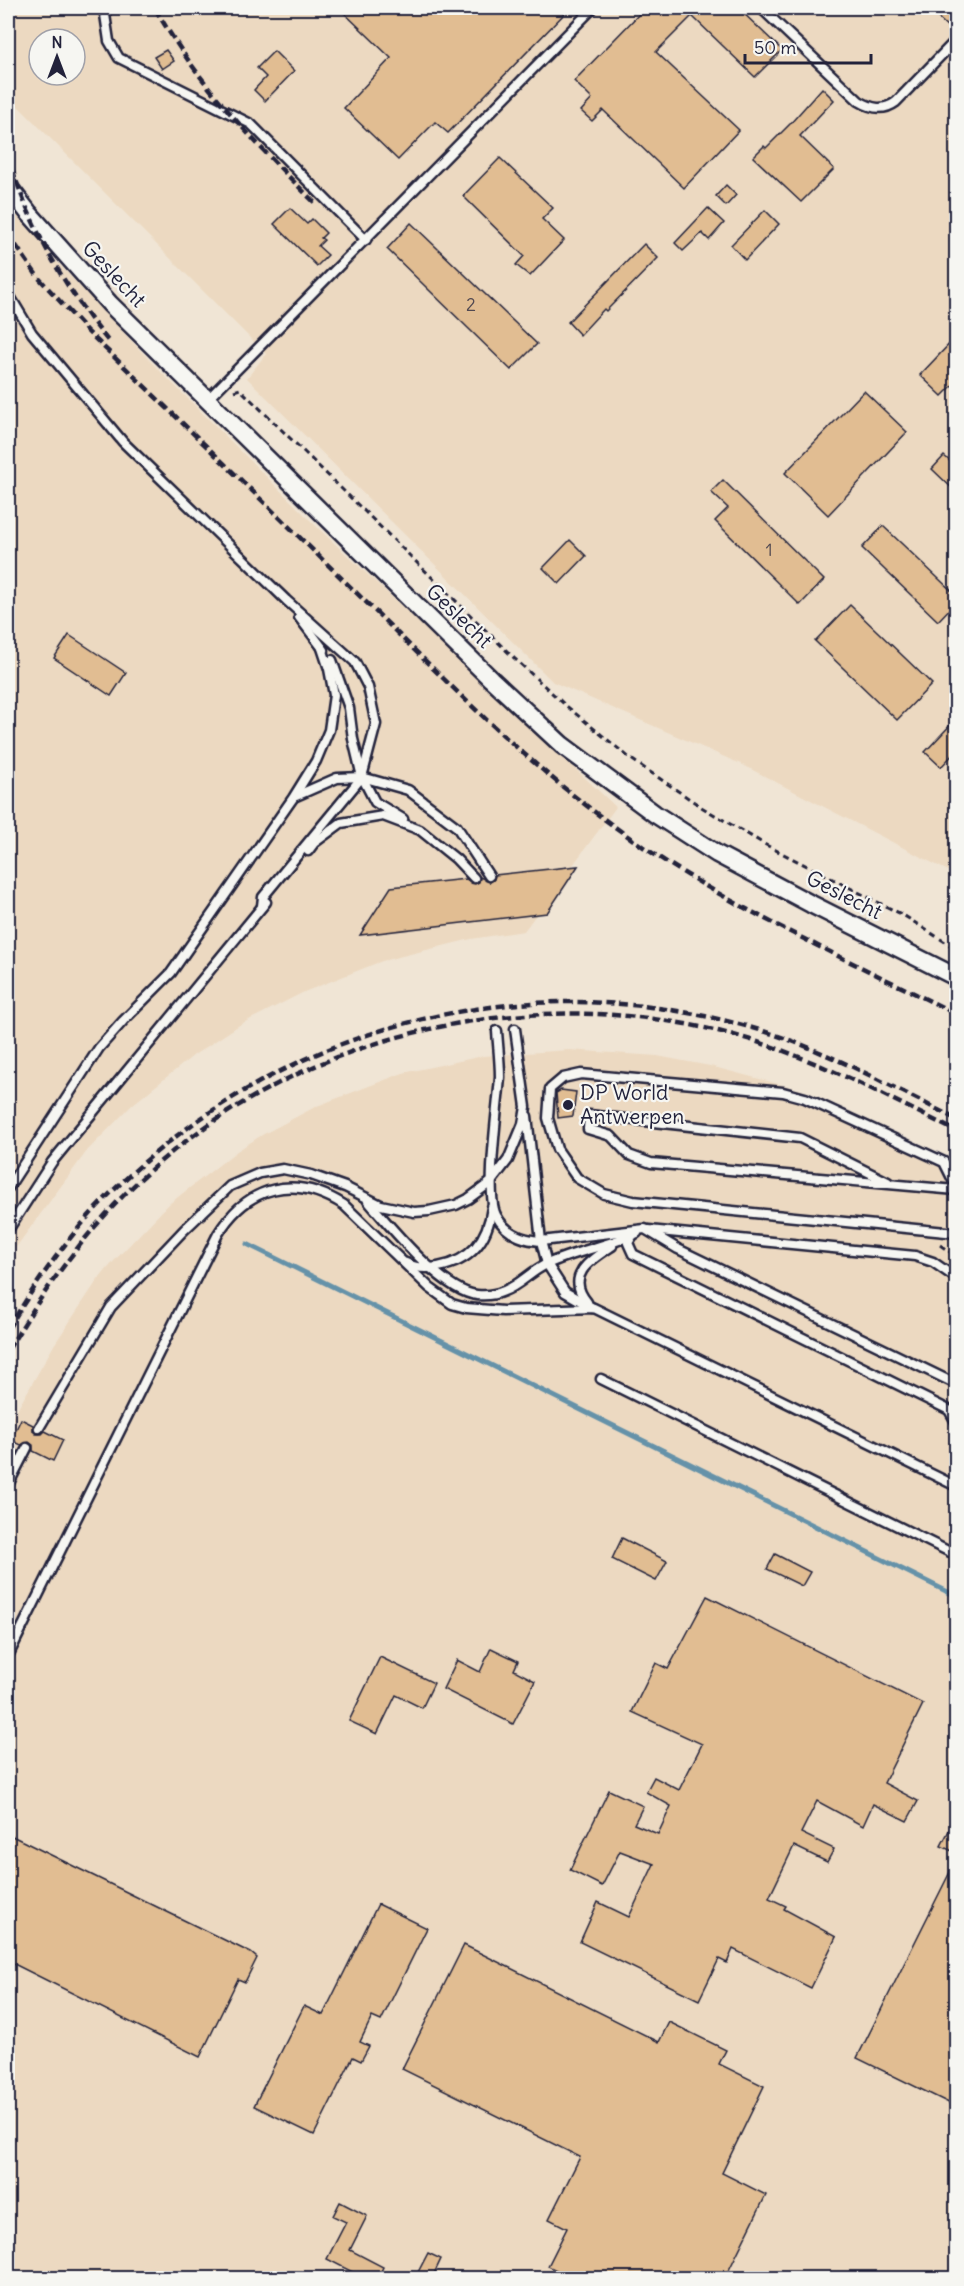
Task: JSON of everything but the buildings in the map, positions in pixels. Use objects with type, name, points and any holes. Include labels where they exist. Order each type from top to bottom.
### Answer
[{"type":"street","name":"Geslecht","points":[[8,186],[81,273],[207,400],[491,679],[569,751],[655,814],[717,854],[957,977]]},
{"type":"lane","points":[[104,8],[109,41],[112,50],[119,58],[251,124],[366,240]]},
{"type":"lane","points":[[207,400],[593,8]]},
{"type":"lane","points":[[761,8],[859,101],[877,108],[890,107],[896,102],[957,40]]},
{"type":"lane","points":[[8,293],[32,333],[123,442],[286,600],[355,662],[368,687],[376,724],[362,777],[263,897],[262,906]]},
{"type":"lane","points":[[286,600],[332,661],[350,708],[353,739],[362,777],[375,802],[420,830],[456,859],[474,878]]},
{"type":"lane","points":[[8,1188],[99,1048],[171,973],[293,798],[316,761],[329,730],[334,695],[322,648]]},
{"type":"lane","points":[[293,798],[304,791],[337,778],[362,777],[408,790],[457,827],[489,876]]},
{"type":"lane","points":[[8,1230],[52,1162],[314,843],[341,823],[383,816],[420,830]]},
{"type":"lane","points":[[515,1029],[541,1241],[547,1264],[565,1292],[957,1486]]},
{"type":"lane","points":[[400,1261],[419,1268],[431,1268],[458,1261],[469,1255],[485,1235],[492,1205],[491,1182],[500,1074],[497,1031]]},
{"type":"lane","points":[[957,1188],[944,1162],[805,1098],[783,1092],[581,1074],[563,1078],[550,1089],[548,1118],[557,1149],[577,1178],[604,1194],[633,1201],[957,1233]]},
{"type":"lane","points":[[39,1428],[111,1306],[230,1186],[260,1173],[283,1169],[311,1175],[345,1187],[381,1205],[398,1210],[444,1209],[468,1199],[491,1182],[508,1160],[523,1124],[526,1107]]},
{"type":"lane","points":[[888,1182],[800,1138],[589,1115],[588,1128],[611,1136],[628,1155],[651,1163],[957,1188]]},
{"type":"lane","points":[[8,1656],[218,1234],[228,1217],[241,1205],[277,1188],[296,1187],[328,1195],[344,1205],[441,1298],[466,1308],[503,1311],[594,1308]]},
{"type":"lane","points":[[364,1197],[415,1254],[456,1287],[476,1295],[505,1291],[547,1264],[619,1241]]},
{"type":"lane","points":[[492,1205],[503,1225],[515,1236],[526,1241],[645,1229],[915,1256],[933,1262],[957,1278]]},
{"type":"lane","points":[[594,1308],[582,1295],[581,1272],[591,1259],[619,1241],[645,1229]]},
{"type":"lane","points":[[645,1229],[688,1254],[957,1384]]},
{"type":"lane","points":[[633,1234],[628,1243],[633,1254],[949,1410],[957,1422]]},
{"type":"lane","points":[[601,1379],[957,1555]]},
{"type":"lane","points":[[8,1485],[27,1448]]},
{"type":"path","points":[[207,400],[240,389],[514,658],[564,704],[631,759],[703,808],[766,845],[903,915],[957,949]]},
{"type":"shaded area","points":[[8,8],[956,8],[956,875],[743,765],[553,682],[247,378],[266,354],[8,96]]},
{"type":"shaded area","points":[[8,201],[57,262],[155,366],[318,528],[616,807],[524,931],[471,939],[382,961],[304,992],[241,1024],[194,1055],[132,1105],[87,1151],[8,1258]]},
{"type":"shaded area","points":[[569,1050],[657,1056],[710,1066],[801,1090],[956,1162],[956,2278],[8,2278],[8,1430],[12,1419],[54,1345],[97,1281],[169,1204],[237,1151],[317,1106],[403,1073],[483,1056]]},
{"type":"waterway","points":[[247,1244],[956,1596]]},
{"type":"railway","points":[[155,8],[189,62],[208,87],[249,135],[316,204]]},
{"type":"railway","points":[[8,156],[26,206],[49,254],[62,277],[109,342]]},
{"type":"railway","points":[[8,234],[38,277],[86,330],[462,696],[555,781],[622,832],[702,884],[785,929],[956,1014]]},
{"type":"railway","points":[[8,1329],[45,1272],[87,1218],[118,1186],[185,1130],[256,1084],[332,1048],[411,1022],[493,1007],[576,1002],[661,1008],[746,1026],[800,1044],[853,1067],[956,1119]]},
{"type":"railway","points":[[8,1350],[47,1289],[106,1214],[123,1196],[184,1143],[251,1098],[323,1063],[399,1037],[478,1020],[558,1014],[638,1017],[718,1031],[780,1050],[840,1074],[956,1131]]},
{"type":"place","name":"DP World Antwerpen","points":[[568,1105]]}]
